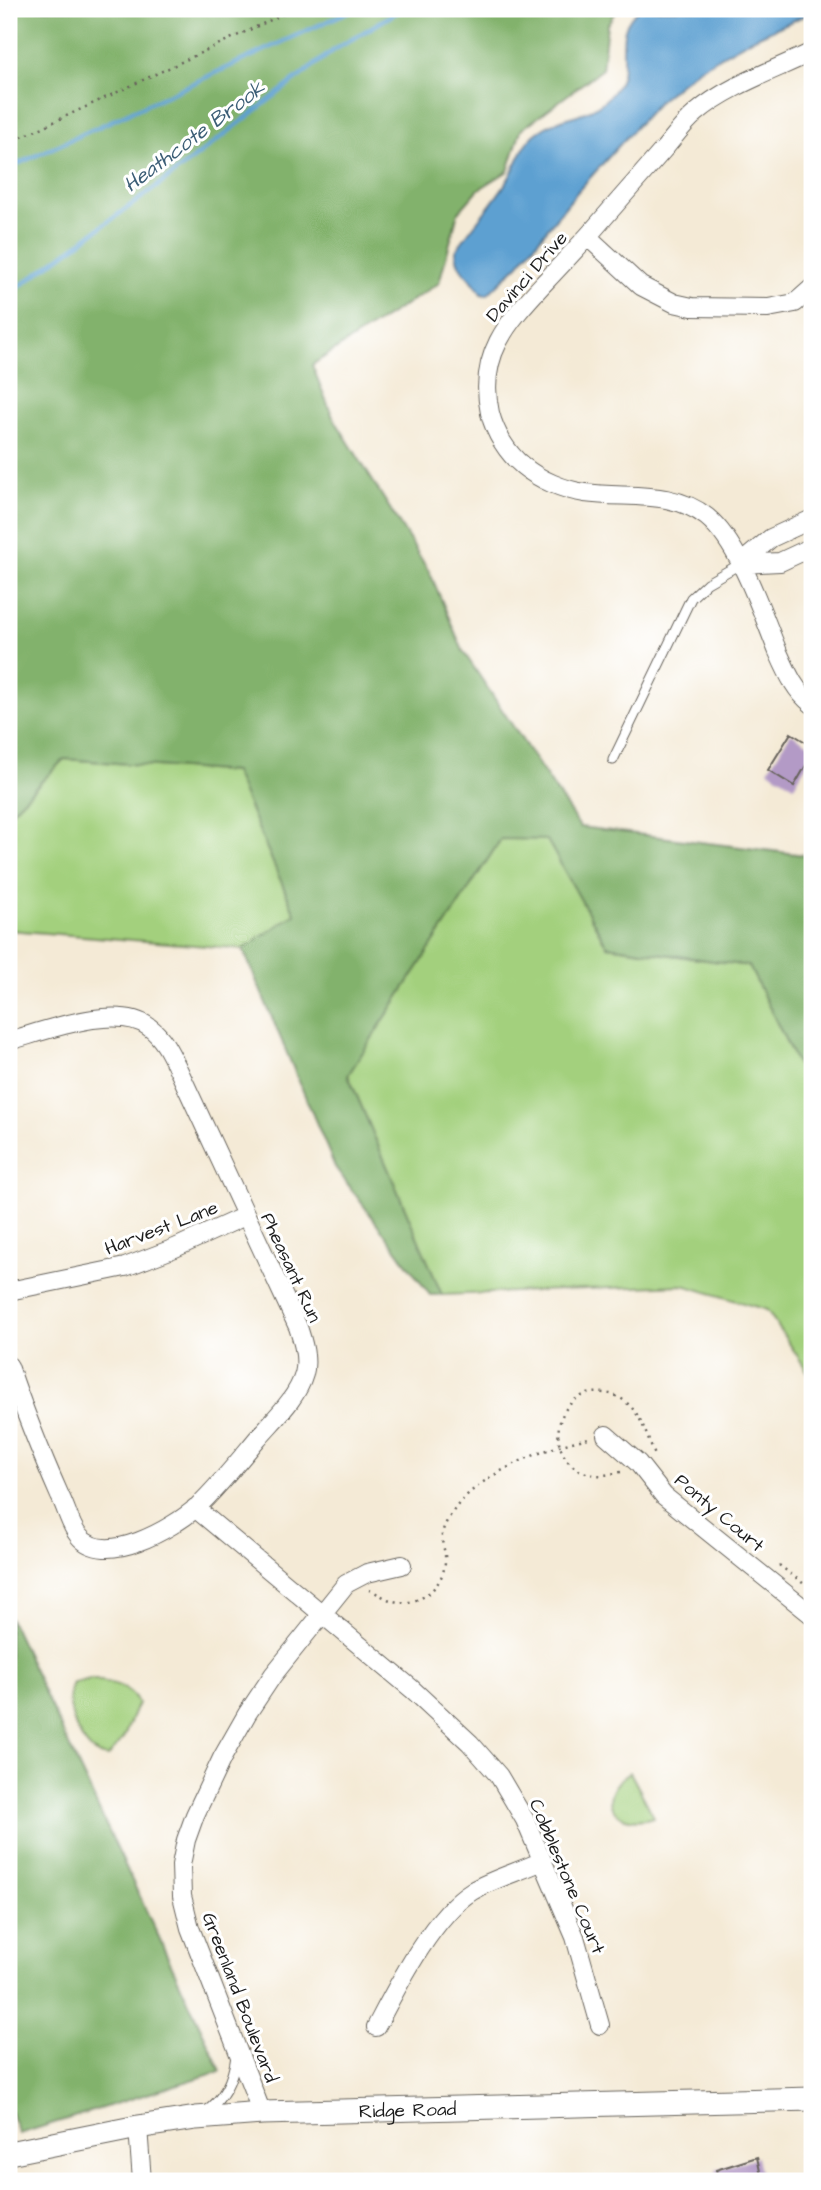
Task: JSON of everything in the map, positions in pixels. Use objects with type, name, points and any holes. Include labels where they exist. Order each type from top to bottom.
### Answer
[{"type":"street","name":"Davinci Drive","points":[[812,52],[717,97],[694,114],[588,237],[510,320],[500,336],[488,375],[488,403],[493,423],[501,440],[522,466],[564,488],[584,493],[671,498],[689,505],[721,531],[740,564],[790,679],[812,704]]},
{"type":"street","points":[[588,237],[641,286],[674,303],[692,307],[768,308],[795,303],[812,288]]},
{"type":"street","points":[[740,564],[771,538],[812,519]]},
{"type":"street","points":[[740,564],[780,562],[812,547]]},
{"type":"street","name":"Pheasant Run","points":[[9,1041],[95,1018],[116,1016],[132,1018],[158,1035],[170,1054],[298,1327],[304,1349],[304,1375],[286,1405],[216,1488],[195,1508],[179,1520],[125,1548],[112,1549],[87,1542],[78,1535],[37,1443],[9,1366]]},
{"type":"street","name":"Harvest Lane","points":[[9,1291],[125,1267],[245,1216]]},
{"type":"street","name":"Ponty Court","points":[[606,1435],[638,1463],[664,1496],[812,1615]]},
{"type":"street","name":"Cobblestone Court","points":[[195,1508],[412,1689],[470,1743],[499,1776],[525,1820],[575,1937],[600,2025]]},
{"type":"street","name":"Greenland Boulevard","points":[[262,2113],[190,1928],[182,1896],[181,1866],[195,1815],[222,1758],[273,1675],[346,1584],[367,1573],[402,1565]]},
{"type":"street","points":[[376,2027],[407,1969],[451,1910],[472,1891],[542,1861]]},
{"type":"street","name":"Ridge Road","points":[[9,2153],[138,2127],[196,2118],[262,2113],[812,2099]]},
{"type":"street","points":[[138,2127],[142,2181]]},
{"type":"lane","points":[[612,760],[691,598],[707,583],[740,564]]},
{"type":"lane","points":[[196,2118],[214,2106],[222,2096],[235,2067],[237,2048]]},
{"type":"path","points":[[9,143],[294,9]]},
{"type":"path","points":[[560,1446],[558,1429],[561,1418],[573,1401],[597,1392],[610,1394],[622,1399],[634,1410],[661,1463]]},
{"type":"path","points":[[346,1584],[356,1594],[368,1590],[402,1603],[426,1596],[439,1581],[444,1567],[443,1529],[464,1498],[485,1479],[560,1446],[606,1435]]},
{"type":"path","points":[[769,1558],[812,1590]]},
{"type":"green space","points":[[9,9],[617,9],[607,25],[602,69],[521,130],[508,171],[478,190],[458,213],[439,283],[312,365],[333,417],[430,573],[463,651],[580,827],[812,856],[812,1094],[749,966],[607,946],[547,840],[501,839],[348,1075],[442,1295],[430,1295],[335,1167],[243,949],[295,914],[234,772],[64,759],[9,814]]},
{"type":"green space","points":[[64,759],[234,772],[296,915],[243,949],[9,930],[9,814]]},
{"type":"green space","points":[[501,839],[547,839],[607,946],[749,966],[812,1094],[812,1378],[767,1310],[683,1285],[442,1295],[348,1075]]},
{"type":"green space","points":[[9,1617],[221,2071],[19,2134],[9,2108]]},
{"type":"green space","points":[[90,1679],[124,1688],[138,1703],[124,1737],[108,1757],[99,1755],[82,1739],[72,1716],[70,1692],[73,1683]]},
{"type":"green space","points":[[630,1772],[654,1817],[627,1819],[612,1808],[612,1791]]},
{"type":"water","points":[[639,9],[812,9],[812,12],[750,40],[697,70],[660,100],[578,191],[519,264],[487,295],[481,294],[459,265],[456,251],[511,175],[532,137],[549,125],[598,106],[616,88],[623,69],[623,38],[626,27]]},
{"type":"building","points":[[791,733],[812,746],[812,755],[794,786],[768,770]]},
{"type":"building","points":[[757,2157],[762,2181],[719,2181],[716,2170]]},
{"type":"waterway","points":[[9,168],[354,9]]},
{"type":"waterway","name":"Heathcote Brook","points":[[9,294],[167,179],[334,50],[402,9]]}]
